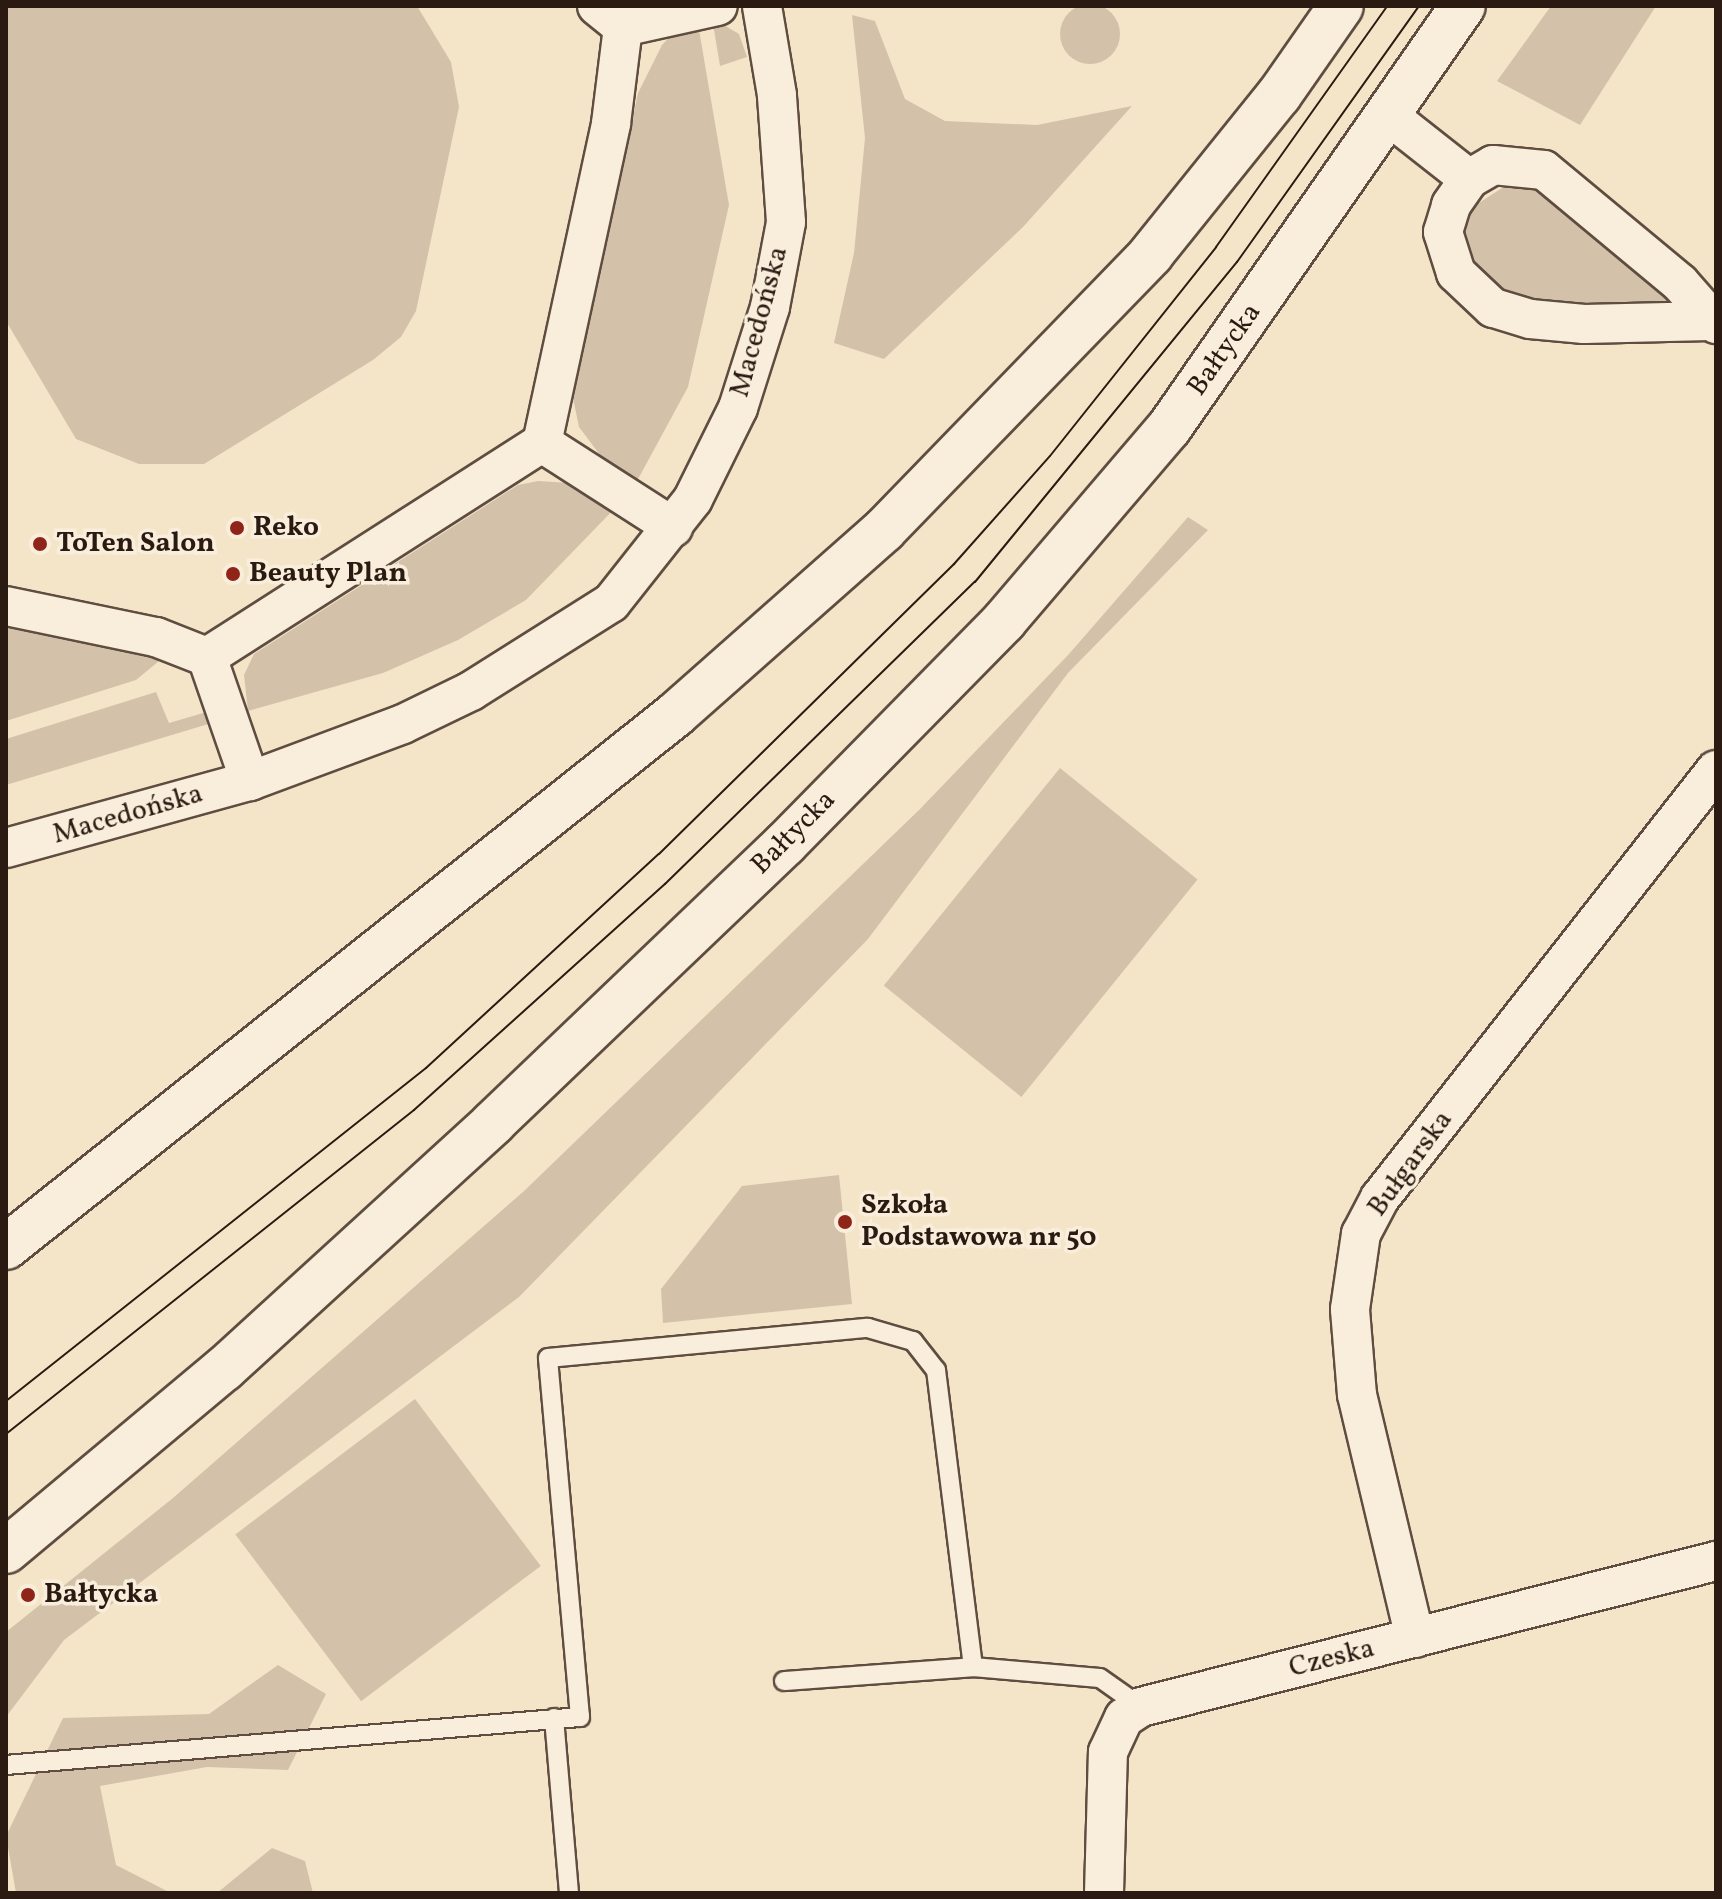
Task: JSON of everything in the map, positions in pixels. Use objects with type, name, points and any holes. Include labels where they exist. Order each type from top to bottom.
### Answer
[{"type":"main road","points":[[6,1247],[676,714],[884,530],[1151,254],[1279,95],[1341,6]]},
{"type":"main road","name":"Bałtycka","points":[[6,1551],[224,1369],[493,1123],[785,844],[1004,621],[1169,428],[1463,6]]},
{"type":"street","points":[[207,657],[542,443],[611,124],[610,16],[718,6]]},
{"type":"street","name":"Macedońska","points":[[6,848],[250,781],[403,724],[471,691],[611,603],[693,499],[738,408],[770,307],[786,222],[777,95],[762,6]]},
{"type":"street","points":[[1389,116],[1469,179]]},
{"type":"street","points":[[1493,165],[1544,170],[1680,283],[1713,322],[1584,324],[1530,319],[1493,308],[1456,273],[1443,232],[1451,205],[1469,179],[1493,165]]},
{"type":"street","points":[[542,443],[673,527]]},
{"type":"street","points":[[6,606],[156,637],[207,657],[250,781]]},
{"type":"street","name":"Bułgarska","points":[[1415,1638],[1357,1395],[1350,1309],[1361,1234],[1387,1189],[1716,770]]},
{"type":"street","name":"Czeska","points":[[1141,1707],[1716,1561]]},
{"type":"street","points":[[1104,1893],[1108,1752],[1124,1718],[1141,1707]]},
{"type":"lane","points":[[6,1765],[580,1717],[548,1358],[868,1328],[902,1335],[923,1347],[936,1370],[941,1400],[973,1667]]},
{"type":"lane","points":[[784,1681],[973,1667],[1100,1678],[1141,1707]]},
{"type":"lane","points":[[554,1718],[569,1893]]},
{"type":"shaded area","points":[[1090,4],[1111,13],[1120,34],[1111,55],[1090,64],[1069,55],[1060,34],[1069,13]]},
{"type":"shaded area","points":[[6,6],[417,6],[451,62],[459,107],[416,311],[401,337],[373,360],[204,464],[139,464],[76,439],[6,321]]},
{"type":"shaded area","points":[[1551,6],[1656,6],[1580,125],[1497,81]]},
{"type":"shaded area","points":[[852,15],[875,21],[905,99],[945,121],[1037,125],[1132,106],[1023,227],[884,359],[834,343],[854,253],[865,138]]},
{"type":"shaded area","points":[[697,18],[729,205],[688,387],[637,481],[600,455],[579,427],[573,398],[638,93],[662,45],[678,28]]},
{"type":"shaded area","points":[[712,18],[739,34],[747,57],[720,66]]},
{"type":"shaded area","points":[[1513,181],[1536,184],[1680,302],[1676,309],[1541,305],[1521,301],[1491,285],[1463,249],[1461,227],[1471,208]]},
{"type":"shaded area","points":[[538,481],[585,484],[618,505],[526,600],[458,640],[383,673],[248,711],[244,675],[254,654],[518,485]]},
{"type":"shaded area","points":[[1188,517],[1208,530],[1068,673],[868,939],[519,1297],[64,1640],[6,1717],[6,1632],[173,1498],[524,1191],[920,809],[1069,654]]},
{"type":"shaded area","points":[[6,621],[165,656],[136,680],[6,721]]},
{"type":"shaded area","points":[[156,692],[169,723],[210,711],[215,722],[6,785],[6,739]]},
{"type":"shaded area","points":[[1060,768],[1198,879],[1021,1097],[884,986]]},
{"type":"shaded area","points":[[839,1175],[852,1304],[663,1323],[661,1289],[742,1186]]},
{"type":"shaded area","points":[[415,1399],[541,1566],[361,1701],[235,1534]]},
{"type":"shaded area","points":[[278,1665],[326,1694],[288,1770],[207,1767],[100,1786],[116,1865],[171,1893],[16,1893],[6,1836],[63,1718],[209,1714]]},
{"type":"shaded area","points":[[272,1848],[305,1861],[313,1893],[217,1893]]},
{"type":"tram line","points":[[6,1401],[426,1068],[659,854],[954,564],[1050,456],[1216,247],[1387,6]]},
{"type":"tram line","points":[[6,1434],[414,1110],[665,884],[975,582],[1237,262],[1419,6]]},
{"type":"place","name":"Reko","points":[[237,528]]},
{"type":"place","name":"ToTen Salon","points":[[40,544]]},
{"type":"place","name":"Beauty Plan","points":[[233,574]]},
{"type":"place","name":"Szkoła Podstawowa nr 50","points":[[845,1222]]},
{"type":"place","name":"Bałtycka","points":[[28,1595]]}]
